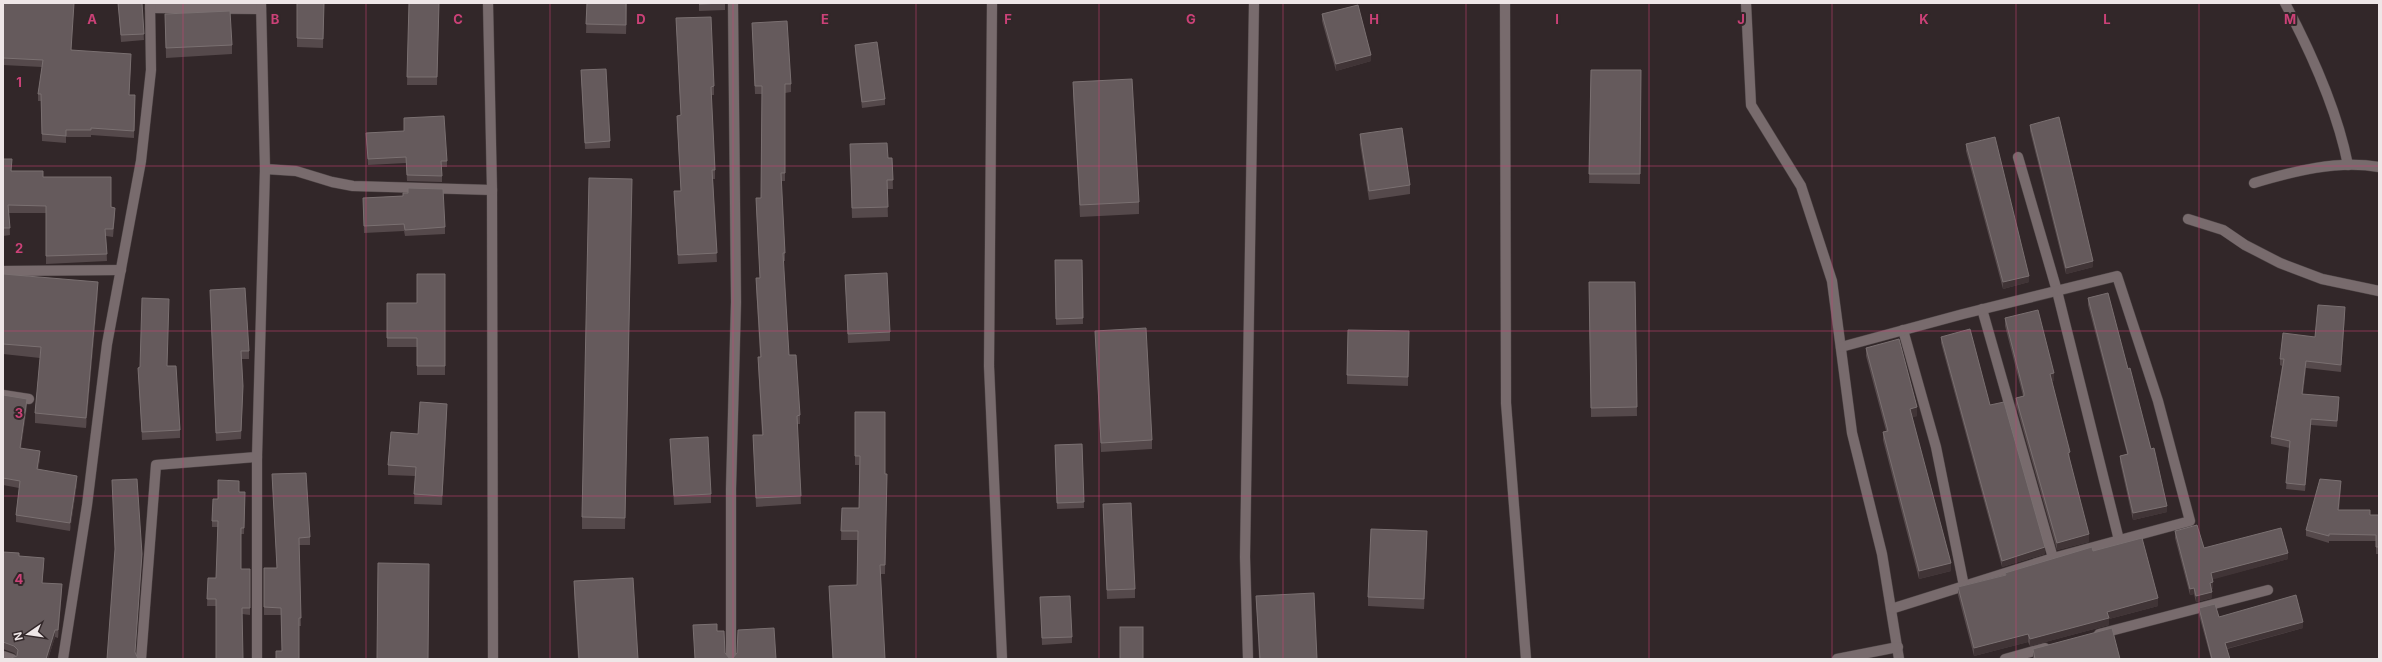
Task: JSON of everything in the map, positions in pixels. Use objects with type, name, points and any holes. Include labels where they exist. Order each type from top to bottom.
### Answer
[{"type":"street","points":[[488,3],[492,190],[493,659]]},
{"type":"street","points":[[731,659],[731,489],[736,302],[733,3]]},
{"type":"street","points":[[992,3],[989,366],[1002,659]]},
{"type":"street","points":[[1248,659],[1244,557],[1254,3]]},
{"type":"street","points":[[1505,3],[1506,403],[1526,659]]},
{"type":"street","points":[[1746,3],[1751,105],[1801,186],[1832,281],[1852,433],[1882,554],[1899,659]]},
{"type":"street","points":[[2285,3],[2305,42],[2342,133],[2348,165]]},
{"type":"street","points":[[63,659],[87,505],[107,344],[141,161],[151,70],[150,6],[261,6],[265,169],[257,457],[257,659]]},
{"type":"street","points":[[2018,157],[2057,291],[2119,540]]},
{"type":"street","points":[[2254,183],[2296,170],[2348,165],[2379,167]]},
{"type":"street","points":[[265,169],[296,171],[332,182],[353,186],[492,190]]},
{"type":"street","points":[[2188,219],[2222,230],[2245,245],[2280,263],[2315,276],[2379,292]]},
{"type":"street","points":[[3,271],[121,270]]},
{"type":"street","points":[[1841,347],[1982,309],[2117,276],[2158,401],[2190,521],[2053,558],[1891,609]]},
{"type":"street","points":[[1982,309],[2053,558]]},
{"type":"street","points":[[1903,330],[1936,447],[1964,586]]},
{"type":"street","points":[[3,395],[29,399]]},
{"type":"street","points":[[141,659],[156,465],[257,457]]},
{"type":"street","points":[[2086,637],[2268,590]]},
{"type":"street","points":[[2005,659],[2057,645]]},
{"type":"street","points":[[1837,659],[1898,647]]},
{"type":"street","points":[[3,656],[12,659]]},
{"type":"building","points":[[3,3],[74,3],[71,50],[131,54],[129,95],[135,95],[134,131],[91,128],[91,130],[66,130],[66,136],[42,134],[41,94],[38,94],[43,60],[3,58]]},
{"type":"building","points":[[118,3],[142,3],[144,34],[121,35]]},
{"type":"building","points":[[297,3],[324,3],[323,39],[297,38]]},
{"type":"building","points":[[409,3],[439,3],[437,77],[407,77]]},
{"type":"building","points":[[587,3],[626,3],[626,25],[586,24]]},
{"type":"building","points":[[699,3],[725,3],[699,4]]},
{"type":"building","points":[[1358,5],[1371,55],[1336,64],[1322,14]]},
{"type":"building","points":[[230,11],[232,45],[166,48],[165,14]]},
{"type":"building","points":[[711,17],[714,86],[711,87],[715,170],[712,170],[717,253],[678,255],[674,191],[681,191],[677,116],[681,115],[676,18]]},
{"type":"building","points":[[787,21],[791,84],[785,84],[785,173],[781,173],[785,253],[783,253],[789,355],[796,355],[800,415],[797,416],[801,496],[756,498],[753,435],[763,435],[758,357],[761,357],[756,278],[760,278],[756,198],[761,198],[762,86],[755,86],[752,23]]},
{"type":"building","points":[[877,42],[885,99],[862,102],[855,45]]},
{"type":"building","points":[[606,69],[610,141],[585,143],[581,70]]},
{"type":"building","points":[[1591,70],[1641,70],[1640,174],[1589,174]]},
{"type":"building","points":[[1132,79],[1139,202],[1080,205],[1073,82]]},
{"type":"building","points":[[444,116],[447,161],[441,161],[442,176],[407,175],[406,157],[368,159],[366,133],[404,131],[404,118]]},
{"type":"building","points":[[2059,117],[2093,261],[2066,268],[2030,125]]},
{"type":"building","points":[[1402,128],[1410,185],[1369,191],[1360,134]]},
{"type":"building","points":[[1995,137],[2029,276],[2003,282],[1966,144]]},
{"type":"building","points":[[887,143],[888,158],[892,158],[893,180],[887,180],[888,207],[852,208],[850,144]]},
{"type":"building","points":[[3,159],[12,159],[11,171],[43,171],[43,177],[111,177],[111,207],[115,208],[113,229],[105,229],[107,254],[46,256],[46,206],[8,205],[10,228],[3,228]]},
{"type":"building","points":[[589,178],[632,179],[625,518],[582,517]]},
{"type":"building","points":[[408,188],[443,189],[445,227],[405,230],[404,224],[364,226],[363,198],[403,196],[403,193],[408,193]]},
{"type":"building","points":[[1055,260],[1082,260],[1083,318],[1056,319]]},
{"type":"building","points":[[887,273],[890,332],[848,334],[845,275]]},
{"type":"building","points":[[3,274],[98,282],[86,418],[35,413],[41,347],[3,344]]},
{"type":"building","points":[[417,274],[445,274],[445,366],[417,366],[417,338],[387,338],[387,303],[417,303]]},
{"type":"building","points":[[1589,282],[1635,282],[1637,407],[1591,408]]},
{"type":"building","points":[[245,288],[249,351],[241,351],[243,386],[241,431],[216,433],[210,290]]},
{"type":"building","points":[[2108,293],[2128,369],[2130,368],[2151,449],[2154,448],[2167,506],[2133,513],[2120,456],[2128,454],[2088,298]]},
{"type":"building","points":[[142,298],[169,299],[167,366],[176,366],[180,430],[142,432],[138,368],[140,367]]},
{"type":"building","points":[[2318,305],[2345,307],[2341,365],[2306,361],[2302,394],[2339,397],[2337,421],[2311,419],[2305,485],[2286,483],[2290,441],[2271,437],[2284,359],[2280,359],[2283,333],[2315,337]]},
{"type":"building","points":[[2038,310],[2054,373],[2050,374],[2070,452],[2068,453],[2089,534],[2057,543],[2016,398],[2024,396],[2024,393],[2005,318]]},
{"type":"building","points":[[1146,328],[1152,440],[1101,443],[1095,331]]},
{"type":"building","points":[[1970,329],[1990,405],[2004,402],[2045,547],[2002,561],[1941,337]]},
{"type":"building","points":[[1348,330],[1409,331],[1408,377],[1347,375]]},
{"type":"building","points":[[1899,339],[1917,407],[1910,409],[1951,563],[1919,571],[1883,432],[1888,431],[1866,348]]},
{"type":"building","points":[[3,395],[27,399],[20,448],[40,451],[37,469],[77,476],[70,523],[16,515],[20,481],[3,478]]},
{"type":"building","points":[[420,402],[447,404],[442,496],[414,494],[416,467],[388,465],[391,432],[418,434]]},
{"type":"building","points":[[855,412],[885,412],[885,474],[887,474],[885,565],[880,565],[885,659],[833,659],[829,586],[857,585],[858,531],[841,531],[842,508],[859,508],[860,456],[855,456]]},
{"type":"building","points":[[708,437],[711,494],[674,496],[670,439]]},
{"type":"building","points":[[1082,444],[1084,502],[1057,503],[1055,445]]},
{"type":"building","points":[[306,473],[310,537],[299,538],[301,618],[299,618],[299,659],[276,659],[276,651],[282,651],[281,608],[264,607],[264,568],[277,568],[272,474]]},
{"type":"building","points":[[137,479],[142,554],[135,652],[138,659],[107,659],[115,549],[112,480]]},
{"type":"building","points":[[2320,479],[2341,481],[2338,510],[2370,510],[2370,515],[2379,515],[2379,547],[2376,547],[2376,535],[2329,534],[2329,536],[2306,530]]},
{"type":"building","points":[[218,480],[239,481],[239,492],[245,492],[244,528],[241,528],[241,569],[250,569],[250,608],[242,608],[243,659],[216,659],[216,599],[207,599],[208,578],[216,578],[218,521],[212,521],[213,499],[218,499]]},
{"type":"building","points":[[1131,503],[1135,589],[1107,590],[1103,504]]},
{"type":"building","points":[[2197,525],[2204,548],[2281,528],[2288,553],[2211,573],[2213,582],[2210,583],[2212,592],[2196,596],[2194,588],[2190,589],[2175,531]]},
{"type":"building","points":[[1371,529],[1427,531],[1424,599],[1368,597]]},
{"type":"building","points":[[2142,538],[2158,598],[2107,612],[2109,618],[2030,639],[2028,634],[1974,648],[1958,587],[2006,575],[2005,573],[2092,547],[2093,551]]},
{"type":"building","points":[[3,552],[19,553],[19,556],[44,558],[42,583],[62,584],[58,630],[55,630],[46,659],[10,659],[17,656],[18,650],[14,646],[3,642]]},
{"type":"building","points":[[378,563],[429,564],[428,659],[377,659]]},
{"type":"building","points":[[633,578],[638,659],[579,659],[574,581]]},
{"type":"building","points":[[1314,593],[1317,659],[1260,659],[1256,596]]},
{"type":"building","points":[[2296,595],[2303,622],[2225,643],[2230,659],[2212,659],[2199,608],[2215,604],[2219,617]]},
{"type":"building","points":[[1070,596],[1072,637],[1042,638],[1040,597]]},
{"type":"building","points":[[717,624],[717,631],[724,631],[725,653],[730,659],[695,659],[693,625]]},
{"type":"building","points":[[1120,627],[1143,627],[1143,659],[1120,659]]},
{"type":"building","points":[[774,628],[776,659],[732,659],[737,653],[738,630]]},
{"type":"building","points":[[2112,628],[2120,659],[2035,659],[2033,649]]}]
